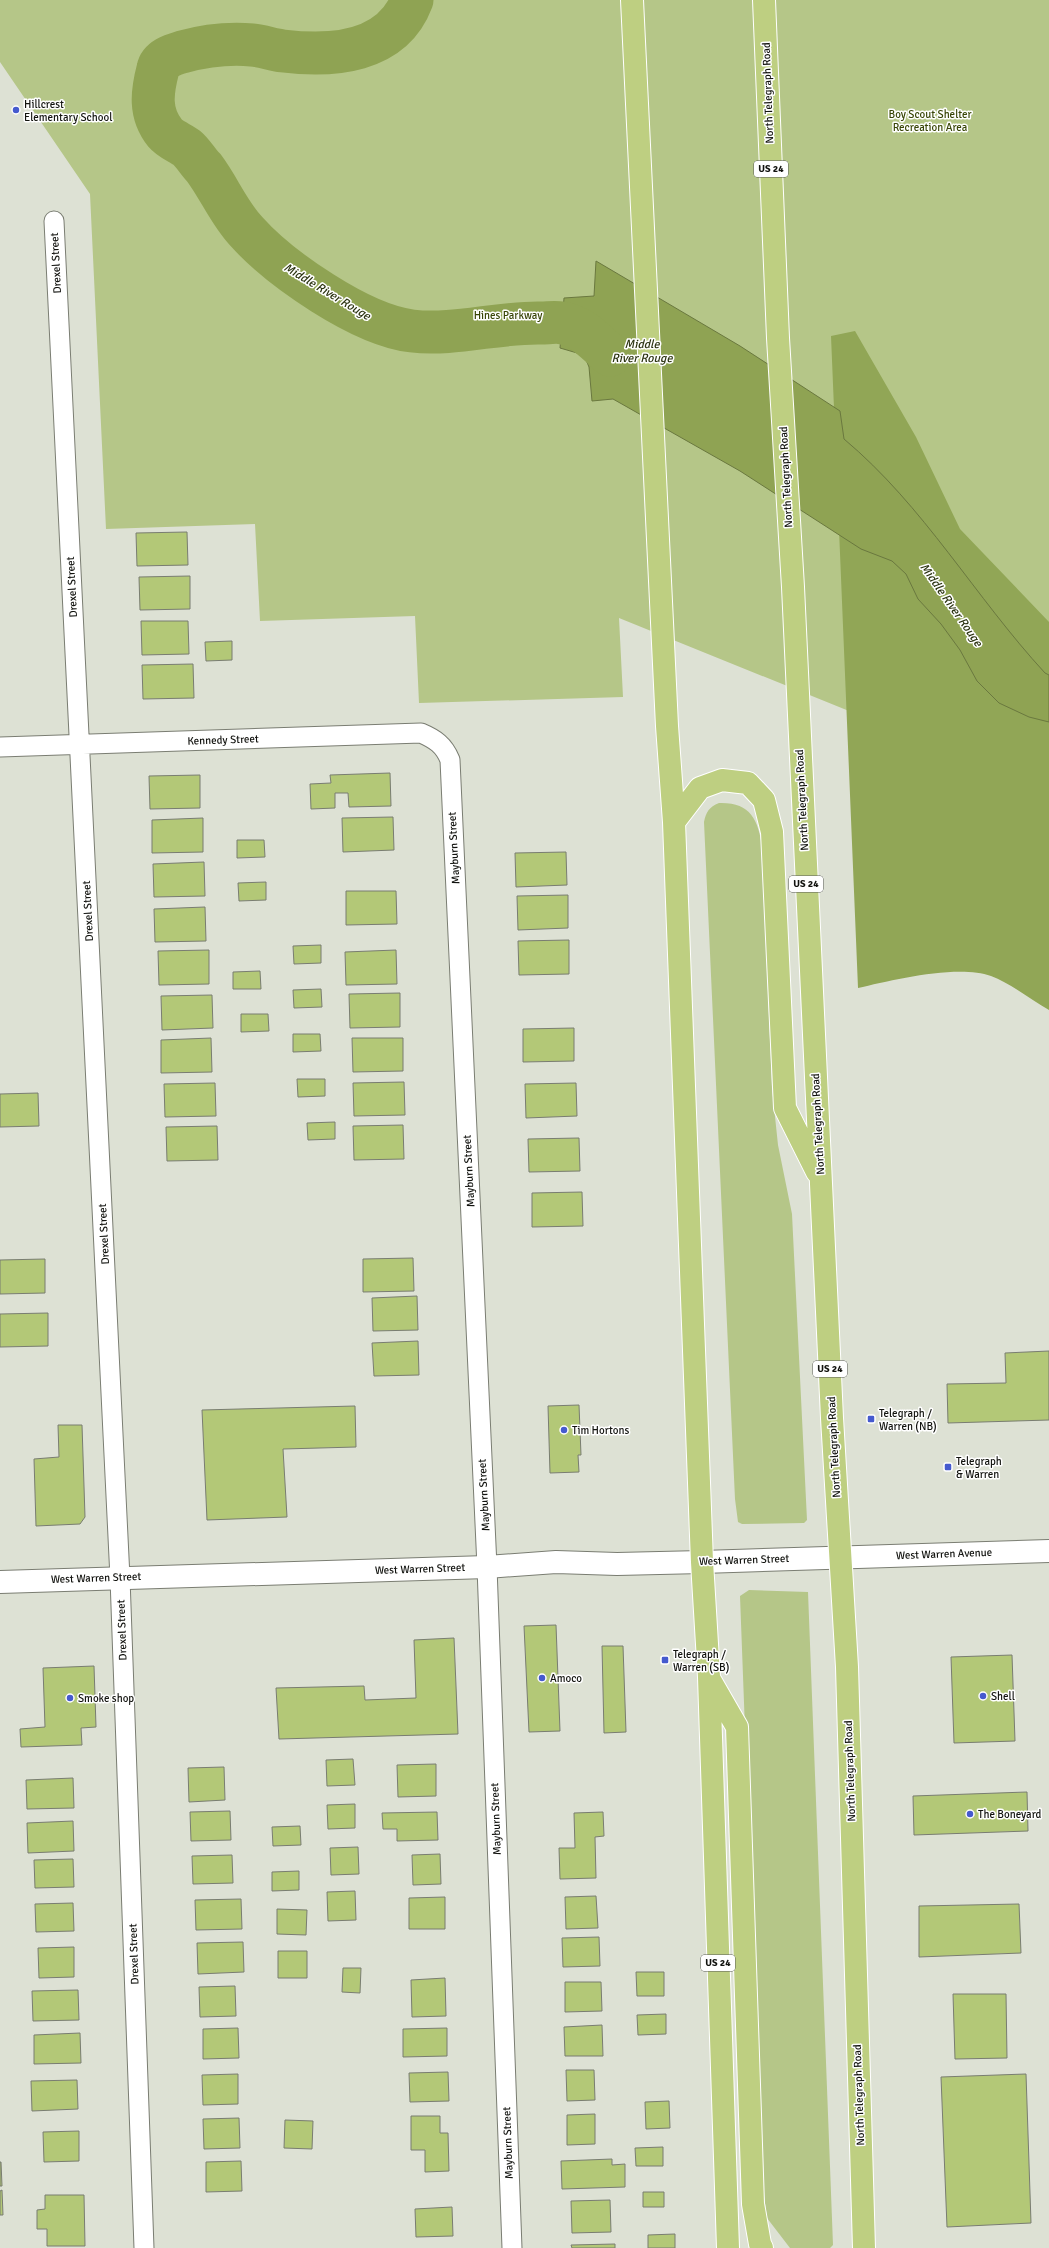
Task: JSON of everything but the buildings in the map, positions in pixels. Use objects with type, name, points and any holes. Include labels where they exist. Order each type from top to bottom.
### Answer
[{"type":"main road","name":"US 24","points":[[632,0],[644,282],[667,726],[674,822],[702,1562],[709,1677],[728,2248]]},
{"type":"main road","name":"North Telegraph Road","points":[[764,0],[778,338],[793,586],[846,1668],[864,2248]]},
{"type":"main road","points":[[674,822],[700,788],[722,780],[748,783],[764,800],[772,832],[785,1108],[821,1181]]},
{"type":"main road","name":"West Warren Avenue","points":[[840,1557],[1049,1551]]},
{"type":"main road","name":"West Warren Street","points":[[0,1582],[487,1567],[556,1562],[617,1564],[840,1557]]},
{"type":"main road","points":[[709,1677],[738,1727],[753,2204],[762,2248]]},
{"type":"main road","points":[[852,2248],[863,2221]]},
{"type":"street","name":"Drexel Street","points":[[54,221],[120,1578],[144,2248]]},
{"type":"street","name":"Kennedy Street","points":[[0,747],[421,733],[436,739],[441,745]]},
{"type":"street","name":"Mayburn Street","points":[[441,745],[450,760],[487,1567],[512,2248]]},
{"type":"green space","name":"Hines Parkway","points":[[0,0],[1049,0],[1049,792],[619,618],[623,697],[419,703],[415,616],[260,621],[255,524],[106,529],[90,194],[0,62]]},
{"type":"green space","points":[[719,803],[730,803],[745,809],[751,814],[758,828],[762,846],[772,1088],[778,1145],[792,1214],[807,1520],[804,1523],[742,1524],[738,1522],[735,1499],[704,822],[708,810]]},
{"type":"green space","points":[[749,1590],[808,1592],[833,2245],[830,2248],[790,2248],[767,2218],[762,2181],[740,1596]]},
{"type":"shaded area","points":[[855,331],[916,437],[960,529],[1049,622],[1049,1010],[1006,983],[991,976],[977,973],[943,972],[925,974],[858,988],[831,336]]},
{"type":"water","name":"Middle River Rouge","points":[[596,261],[740,346],[840,411],[844,439],[873,465],[899,493],[924,522],[995,614],[1045,673],[1049,675],[1049,722],[1029,717],[999,703],[977,681],[960,650],[941,624],[918,599],[906,574],[892,561],[861,549],[740,471],[613,399],[592,401],[589,367],[584,355],[560,348],[564,298],[594,296]]},
{"type":"waterway","name":"Middle River Rouge","points":[[412,0],[403,18],[390,31],[376,41],[359,48],[321,53],[302,53],[243,44],[199,48],[171,56],[164,60],[159,66],[154,86],[153,102],[156,118],[167,135],[191,152],[204,168],[240,224],[261,246],[300,278],[346,307],[392,327],[412,331],[444,332],[525,323],[564,323],[579,329],[610,355]]},
{"type":"place","name":"Hillcrest Elementary School","points":[[16,110]]},
{"type":"place","name":"Telegraph / Warren (NB)","points":[[871,1419]]},
{"type":"place","name":"Tim Hortons","points":[[564,1430]]},
{"type":"place","name":"Telegraph & Warren","points":[[948,1467]]},
{"type":"place","name":"Telegraph / Warren (SB)","points":[[665,1660]]},
{"type":"place","name":"Amoco","points":[[542,1678]]},
{"type":"place","name":"Shell","points":[[983,1696]]},
{"type":"place","name":"Smoke shop","points":[[70,1698]]},
{"type":"place","name":"The Boneyard","points":[[970,1814]]},
{"type":"park label","name":"Boy Scout Shelter Recreation Area","points":[[930,120]]}]
